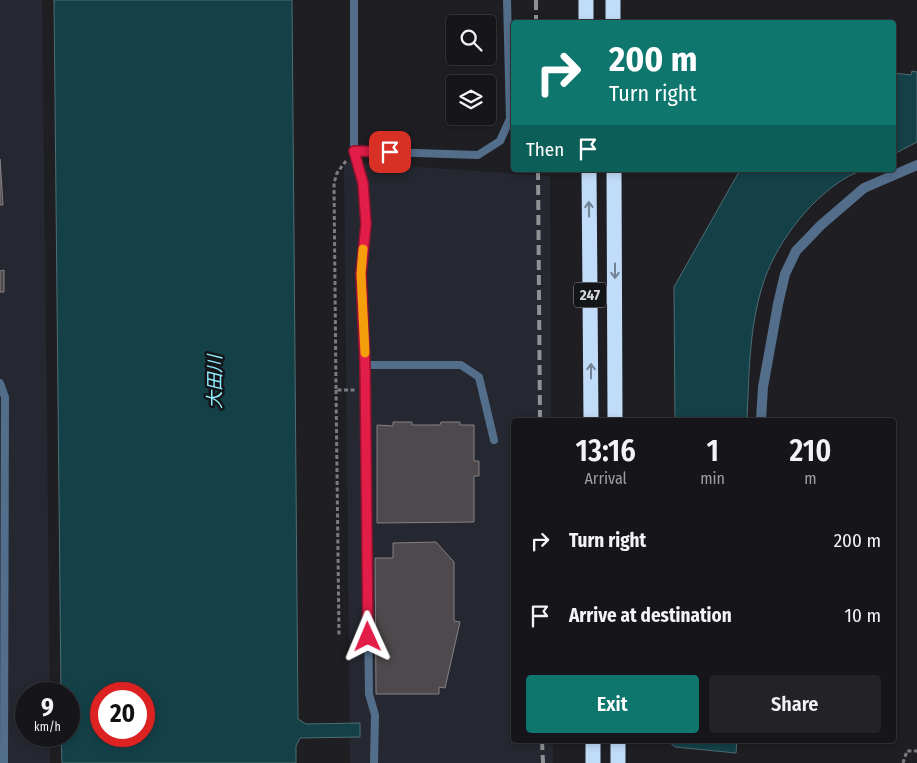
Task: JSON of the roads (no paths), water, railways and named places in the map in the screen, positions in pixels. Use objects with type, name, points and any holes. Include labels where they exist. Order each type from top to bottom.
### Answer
[{"type":"highway","points":[[586,0],[586,20]]},
{"type":"highway","points":[[613,0],[613,20]]},
{"type":"highway","name":"247","points":[[589,172],[591,418]]},
{"type":"highway","name":"247","points":[[614,172],[616,418]]},
{"type":"highway","points":[[593,743],[593,763]]},
{"type":"highway","points":[[618,743],[618,763]]},
{"type":"street","points":[[762,418],[762,387],[778,304],[785,274],[796,251],[820,225],[864,188],[917,165]]},
{"type":"lane","points":[[354,0],[354,151],[363,183],[366,224],[361,274],[366,390],[369,694],[375,715],[374,763]]},
{"type":"lane","points":[[354,151],[478,155],[500,140],[510,119],[507,0]]},
{"type":"lane","points":[[365,365],[461,365],[479,377],[494,440]]},
{"type":"lane","points":[[0,383],[3,394],[6,484],[4,763]]},
{"type":"water","name":"大田川","points":[[54,0],[292,0],[298,719],[306,724],[360,723],[360,737],[300,738],[296,746],[296,763],[62,763],[61,747],[80,747],[80,682],[61,682]]},
{"type":"water","points":[[912,71],[917,72],[917,142],[896,153],[896,73],[911,75]]},
{"type":"water","points":[[739,172],[858,172],[831,188],[805,212],[784,241],[767,271],[754,320],[747,418],[675,418],[674,287]]},
{"type":"water","points":[[670,743],[737,743],[736,753],[675,747]]},
{"type":"railway","points":[[536,0],[536,20]]},
{"type":"railway","points":[[538,172],[540,418]]},
{"type":"railway","points":[[542,743],[543,763]]}]
